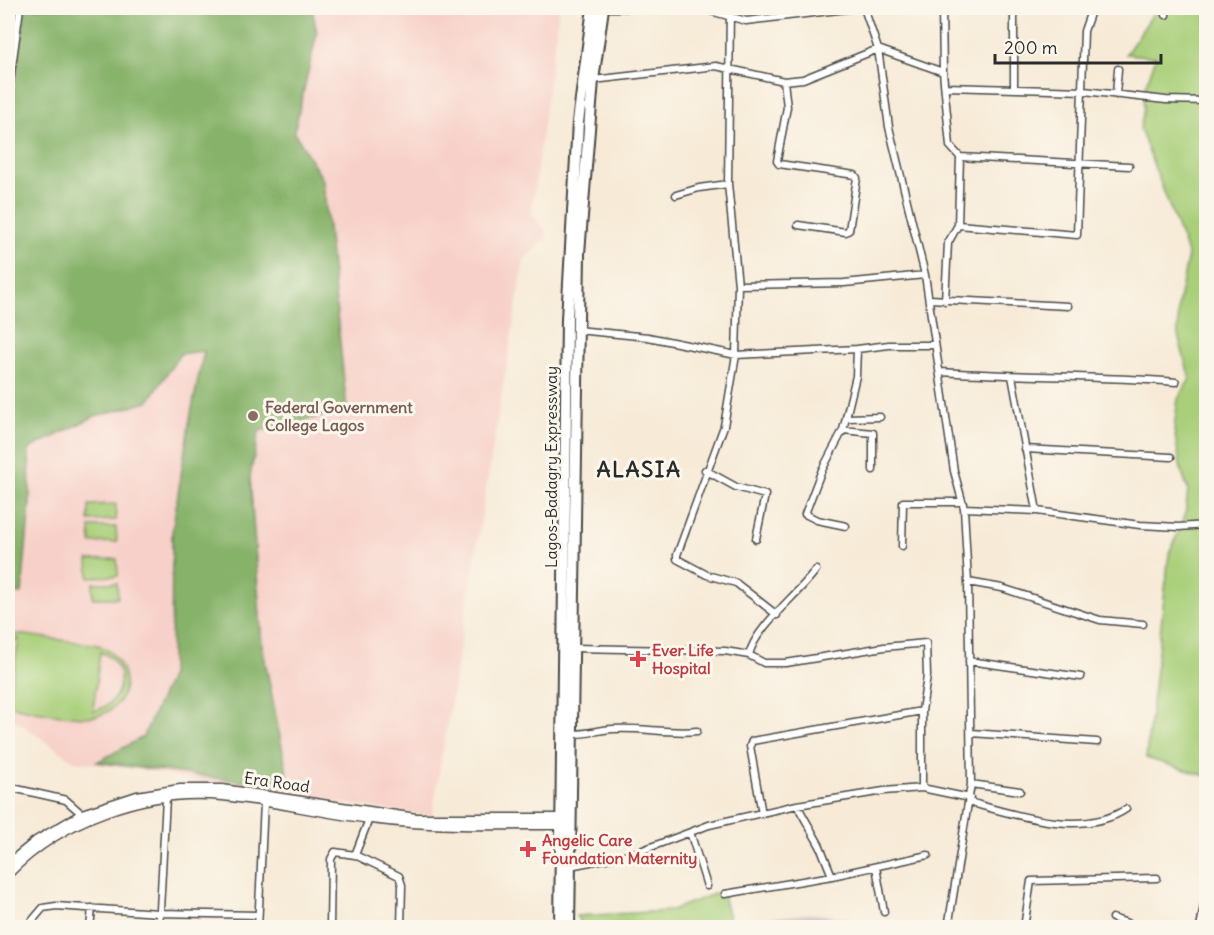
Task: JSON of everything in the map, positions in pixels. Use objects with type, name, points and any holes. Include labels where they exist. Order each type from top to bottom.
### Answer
[{"type":"highway","name":"Lagos-Badagry Expressway","points":[[560,927],[570,234],[578,122],[593,8]]},
{"type":"highway","name":"Lagos-Badagry Expressway","points":[[569,927],[579,253],[593,80],[602,8]]},
{"type":"main road","name":"Era Road","points":[[9,862],[51,831],[82,814],[162,791],[208,788],[416,818],[561,822]]},
{"type":"main road","points":[[8,874],[42,845],[64,831],[124,803],[166,798],[221,796],[369,819],[437,824],[561,822]]},
{"type":"street","points":[[8,96],[20,8]]},
{"type":"street","points":[[602,8],[627,8]]},
{"type":"street","points":[[700,8],[746,21],[855,8]]},
{"type":"street","points":[[730,8],[728,184],[733,258],[738,285],[736,355],[724,426],[705,470],[677,559],[707,575],[736,583],[777,615]]},
{"type":"street","points":[[794,8],[795,15]]},
{"type":"street","points":[[864,8],[878,49],[889,127],[929,299],[929,319],[941,372],[954,471],[963,505],[968,582],[971,784],[948,927]]},
{"type":"street","points":[[942,8],[943,72],[950,146],[960,157],[958,225],[948,243],[945,301]]},
{"type":"street","points":[[1014,8],[1014,88]]},
{"type":"street","points":[[958,225],[1077,235],[1078,162],[1084,92],[1084,32],[1092,8]]},
{"type":"street","points":[[1165,8],[1166,15]]},
{"type":"street","points":[[593,80],[688,68],[729,68],[768,80],[784,81],[802,79],[878,49],[943,72]]},
{"type":"street","points":[[1116,95],[1118,69]]},
{"type":"street","points":[[784,81],[787,106],[777,161],[779,164],[857,178],[849,230],[846,232],[798,225]]},
{"type":"street","points":[[946,87],[1014,88],[1206,101]]},
{"type":"street","points":[[960,157],[1129,166]]},
{"type":"street","points":[[676,195],[699,188],[728,184]]},
{"type":"street","points":[[738,285],[843,283],[924,274]]},
{"type":"street","points":[[929,299],[1068,306]]},
{"type":"street","points":[[577,330],[648,337],[736,355],[857,349],[889,345],[935,345]]},
{"type":"street","points":[[846,526],[817,520],[805,514],[821,472],[847,418],[856,376],[857,349]]},
{"type":"street","points":[[941,372],[1012,376],[1094,376],[1176,382]]},
{"type":"street","points":[[1012,376],[1037,511]]},
{"type":"street","points":[[847,418],[880,417]]},
{"type":"street","points":[[843,430],[873,433],[873,470]]},
{"type":"street","points":[[1025,449],[1171,457]]},
{"type":"street","points":[[705,470],[736,487],[765,495],[756,539]]},
{"type":"street","points":[[902,546],[903,502],[1037,511],[1140,525],[1179,527],[1206,525]]},
{"type":"street","points":[[748,655],[754,639],[800,591],[816,570]]},
{"type":"street","points":[[968,582],[1002,588],[1100,620],[1143,624]]},
{"type":"street","points":[[574,648],[725,651],[748,655],[764,663],[786,663],[884,647],[926,643],[927,676],[922,711],[922,788]]},
{"type":"street","points":[[969,661],[1081,677]]},
{"type":"street","points":[[762,814],[750,746],[752,741],[922,711]]},
{"type":"street","points":[[572,734],[591,734],[613,729],[679,733],[697,731]]},
{"type":"street","points":[[971,733],[1097,742]]},
{"type":"street","points":[[971,784],[1020,791]]},
{"type":"street","points":[[8,787],[66,800],[82,814]]},
{"type":"street","points":[[569,866],[635,853],[709,825],[797,805],[884,790],[922,788],[970,800],[1005,812],[1067,822],[1106,820],[1126,809]]},
{"type":"street","points":[[159,927],[166,798]]},
{"type":"street","points":[[258,927],[264,803]]},
{"type":"street","points":[[797,805],[820,846],[832,876]]},
{"type":"street","points":[[355,855],[369,819]]},
{"type":"street","points":[[690,832],[707,886]]},
{"type":"street","points":[[330,927],[331,859],[335,852],[355,855],[399,876],[402,885],[401,927]]},
{"type":"street","points":[[725,894],[832,876],[928,855]]},
{"type":"street","points":[[876,867],[884,912]]},
{"type":"street","points":[[1024,927],[1031,881],[1157,878]]},
{"type":"street","points":[[1200,927],[1206,894]]},
{"type":"street","points":[[26,927],[43,908],[258,915]]},
{"type":"street","points":[[90,927],[92,908]]},
{"type":"street","points":[[1112,918],[1143,927]]},
{"type":"shaded area","name":"Federal Government College Lagos","points":[[26,8],[559,8],[531,213],[546,231],[546,238],[524,260],[432,816],[213,785],[150,771],[74,761],[8,715],[8,133]]},
{"type":"shaded area","points":[[809,914],[833,916],[881,927],[656,928]]},
{"type":"green space","points":[[26,8],[312,8],[317,33],[294,132],[323,180],[347,410],[259,431],[250,476],[262,645],[290,788],[97,762],[143,737],[171,675],[172,532],[190,418],[204,351],[180,354],[148,402],[95,416],[29,449],[30,503],[22,593],[8,595],[8,133]]},
{"type":"green space","points":[[1157,8],[1206,8],[1206,776],[1146,758],[1169,554],[1185,516],[1188,490],[1181,470],[1174,429],[1178,399],[1190,379],[1178,335],[1178,306],[1188,255],[1140,129],[1144,109],[1144,91],[1156,57],[1126,54]]},
{"type":"green space","points":[[116,504],[116,520],[89,521],[89,505]]},
{"type":"green space","points":[[90,527],[116,527],[117,542],[91,543]]},
{"type":"green space","points":[[117,559],[118,576],[89,577],[88,560]]},
{"type":"green space","points":[[93,583],[117,583],[118,598],[93,598]]},
{"type":"green space","points":[[18,634],[98,645],[109,651],[123,670],[124,691],[120,701],[112,709],[100,715],[81,717],[8,704],[19,639],[8,642],[8,637]],"holes":[[[100,652],[110,657],[120,674],[117,693],[112,701],[93,711]]]},
{"type":"green space","points":[[722,891],[730,922],[656,927],[585,928],[576,916],[669,911]]},
{"type":"place","name":"Federal Government College Lagos","points":[[253,416]]},
{"type":"place","name":"Ever Life Hospital","points":[[638,659]]},
{"type":"place","name":"Angelic Care Foundation Maternity","points":[[528,849]]},
{"type":"district","name":"ALASIA","points":[[639,469]]}]
